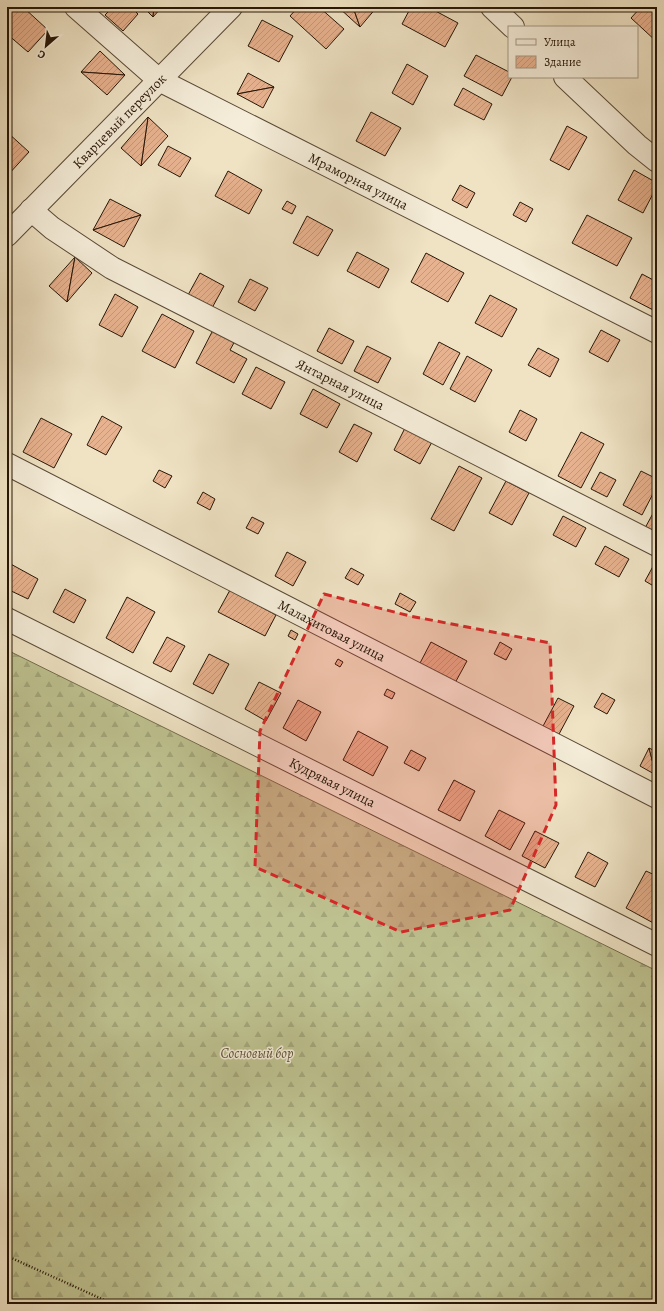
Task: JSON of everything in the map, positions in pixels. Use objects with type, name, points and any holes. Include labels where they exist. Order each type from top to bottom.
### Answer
[{"type":"street","name":"Мраморная улица","points":[[76,7],[159,80],[657,332]]},
{"type":"street","name":"Кварцевый переулок","points":[[15,222],[232,7]]},
{"type":"street","points":[[492,7],[512,26]]},
{"type":"street","points":[[566,78],[637,145],[657,161]]},
{"type":"street","name":"Янтарная улица","points":[[15,222],[52,228],[112,268],[657,546]]},
{"type":"street","name":"Малахитовая улица","points":[[7,464],[655,792]]},
{"type":"street","name":"Кудрявая улица","points":[[7,619],[657,945]]},
{"type":"path","points":[[7,1256],[113,1304]]},
{"type":"highlighted area","points":[[324,594],[410,616],[550,643],[556,805],[510,910],[401,932],[255,867],[260,731]]},
{"type":"green space","name":"Сосновый бор","points":[[7,650],[657,971],[657,1304],[7,1304]]},
{"type":"building","points":[[16,7],[23,7],[48,30],[28,52],[7,34],[7,17]]},
{"type":"building","points":[[113,7],[131,7],[138,14],[123,31],[105,15]]},
{"type":"building","points":[[143,7],[154,7],[153,17]]},
{"type":"building","points":[[154,7],[162,7],[153,17]]},
{"type":"building","points":[[298,7],[319,7],[344,29],[326,49],[290,16]]},
{"type":"building","points":[[338,7],[353,7],[360,27]]},
{"type":"building","points":[[353,7],[377,7],[360,27]]},
{"type":"building","points":[[411,7],[428,7],[458,23],[445,47],[402,24]]},
{"type":"building","points":[[641,7],[657,7],[657,42],[631,18]]},
{"type":"building","points":[[262,20],[293,36],[279,62],[248,46]]},
{"type":"building","points":[[100,51],[125,75],[81,72]]},
{"type":"building","points":[[476,55],[508,71],[508,78],[511,78],[502,96],[464,76]]},
{"type":"building","points":[[407,64],[428,76],[413,105],[392,93]]},
{"type":"building","points":[[81,72],[125,75],[107,95]]},
{"type":"building","points":[[248,73],[274,87],[237,94]]},
{"type":"building","points":[[274,87],[263,108],[237,94]]},
{"type":"building","points":[[463,88],[492,104],[484,120],[454,105]]},
{"type":"building","points":[[371,112],[401,128],[385,156],[356,141]]},
{"type":"building","points":[[148,117],[168,136],[141,166]]},
{"type":"building","points":[[148,117],[141,166],[121,148]]},
{"type":"building","points":[[567,126],[587,137],[569,170],[550,160]]},
{"type":"building","points":[[7,132],[29,152],[7,176]]},
{"type":"building","points":[[168,146],[191,158],[180,177],[158,165]]},
{"type":"building","points":[[634,170],[657,183],[657,186],[643,213],[618,200]]},
{"type":"building","points":[[228,171],[262,190],[249,214],[215,196]]},
{"type":"building","points":[[460,185],[475,193],[467,208],[452,200]]},
{"type":"building","points":[[110,199],[141,215],[93,230]]},
{"type":"building","points":[[287,201],[296,206],[292,214],[282,209]]},
{"type":"building","points":[[520,202],[533,209],[526,222],[513,215]]},
{"type":"building","points":[[141,215],[124,247],[93,230]]},
{"type":"building","points":[[587,215],[632,238],[617,266],[572,243]]},
{"type":"building","points":[[307,216],[333,230],[318,256],[293,243]]},
{"type":"building","points":[[357,252],[389,269],[379,288],[347,271]]},
{"type":"building","points":[[426,253],[464,273],[448,302],[411,282]]},
{"type":"building","points":[[75,257],[67,302],[49,286]]},
{"type":"building","points":[[75,257],[92,273],[67,302]]},
{"type":"building","points":[[200,273],[224,286],[212,308],[188,295]]},
{"type":"building","points":[[642,274],[657,282],[657,312],[630,298]]},
{"type":"building","points":[[250,279],[268,288],[255,311],[238,302]]},
{"type":"building","points":[[115,294],[138,307],[122,337],[99,325]]},
{"type":"building","points":[[490,295],[517,309],[502,337],[475,323]]},
{"type":"building","points":[[162,314],[194,331],[175,368],[142,351]]},
{"type":"building","points":[[329,328],[354,341],[342,364],[317,351]]},
{"type":"building","points":[[213,330],[235,341],[230,350],[247,359],[234,383],[196,363]]},
{"type":"building","points":[[601,330],[620,340],[608,362],[589,352]]},
{"type":"building","points":[[439,342],[460,353],[443,385],[423,374]]},
{"type":"building","points":[[367,346],[391,358],[378,383],[354,371]]},
{"type":"building","points":[[538,348],[559,359],[550,377],[528,365]]},
{"type":"building","points":[[467,356],[492,370],[475,402],[450,389]]},
{"type":"building","points":[[256,367],[285,382],[271,409],[242,394]]},
{"type":"building","points":[[313,389],[340,404],[327,428],[300,414]]},
{"type":"building","points":[[520,410],[537,419],[526,441],[509,432]]},
{"type":"building","points":[[102,416],[122,427],[106,455],[87,445]]},
{"type":"building","points":[[41,418],[72,434],[54,468],[23,452]]},
{"type":"building","points":[[354,424],[372,433],[357,462],[339,452]]},
{"type":"building","points":[[405,428],[432,442],[420,464],[394,450]]},
{"type":"building","points":[[581,432],[604,444],[581,488],[558,476]]},
{"type":"building","points":[[459,466],[482,478],[454,531],[431,519]]},
{"type":"building","points":[[159,470],[172,476],[165,488],[153,481]]},
{"type":"building","points":[[641,471],[657,479],[657,486],[642,515],[623,505]]},
{"type":"building","points":[[600,472],[616,480],[607,497],[591,489]]},
{"type":"building","points":[[506,481],[529,493],[512,525],[489,513]]},
{"type":"building","points":[[203,492],[215,499],[210,510],[197,503]]},
{"type":"building","points":[[657,506],[657,535],[645,528]]},
{"type":"building","points":[[563,516],[586,528],[576,547],[553,535]]},
{"type":"building","points":[[252,517],[264,523],[258,534],[246,528]]},
{"type":"building","points":[[605,546],[629,559],[619,577],[595,564]]},
{"type":"building","points":[[287,552],[306,562],[293,586],[275,576]]},
{"type":"building","points":[[657,559],[657,588],[645,581]]},
{"type":"building","points":[[7,562],[38,579],[28,599],[7,589]]},
{"type":"building","points":[[351,568],[364,575],[358,585],[345,578]]},
{"type":"building","points":[[65,589],[86,600],[74,623],[53,612]]},
{"type":"building","points":[[230,590],[276,615],[265,636],[218,612]]},
{"type":"building","points":[[400,593],[416,602],[410,612],[395,604]]},
{"type":"building","points":[[127,597],[155,612],[133,653],[106,638]]},
{"type":"building","points":[[291,630],[298,634],[295,640],[288,636]]},
{"type":"building","points":[[167,637],[185,646],[171,672],[153,663]]},
{"type":"building","points":[[431,642],[467,661],[455,683],[419,665]]},
{"type":"building","points":[[500,642],[512,649],[506,660],[494,654]]},
{"type":"building","points":[[209,654],[229,664],[213,694],[193,684]]},
{"type":"building","points":[[338,659],[343,662],[340,667],[335,664]]},
{"type":"building","points":[[259,682],[281,693],[266,721],[245,709]]},
{"type":"building","points":[[387,689],[395,693],[392,699],[384,695]]},
{"type":"building","points":[[602,693],[615,700],[607,714],[594,707]]},
{"type":"building","points":[[558,698],[574,706],[558,736],[542,728]]},
{"type":"building","points":[[298,700],[321,712],[306,741],[283,728]]},
{"type":"building","points":[[358,731],[388,747],[373,776],[343,760]]},
{"type":"building","points":[[649,748],[656,775],[640,766]]},
{"type":"building","points":[[649,748],[657,752],[656,775]]},
{"type":"building","points":[[411,750],[426,758],[419,771],[404,763]]},
{"type":"building","points":[[454,780],[475,791],[460,821],[438,810]]},
{"type":"building","points":[[499,810],[525,823],[510,850],[485,836]]},
{"type":"building","points":[[535,831],[559,843],[545,868],[522,856]]},
{"type":"building","points":[[588,852],[608,863],[595,887],[575,877]]},
{"type":"building","points":[[646,871],[657,876],[657,925],[626,908]]}]
